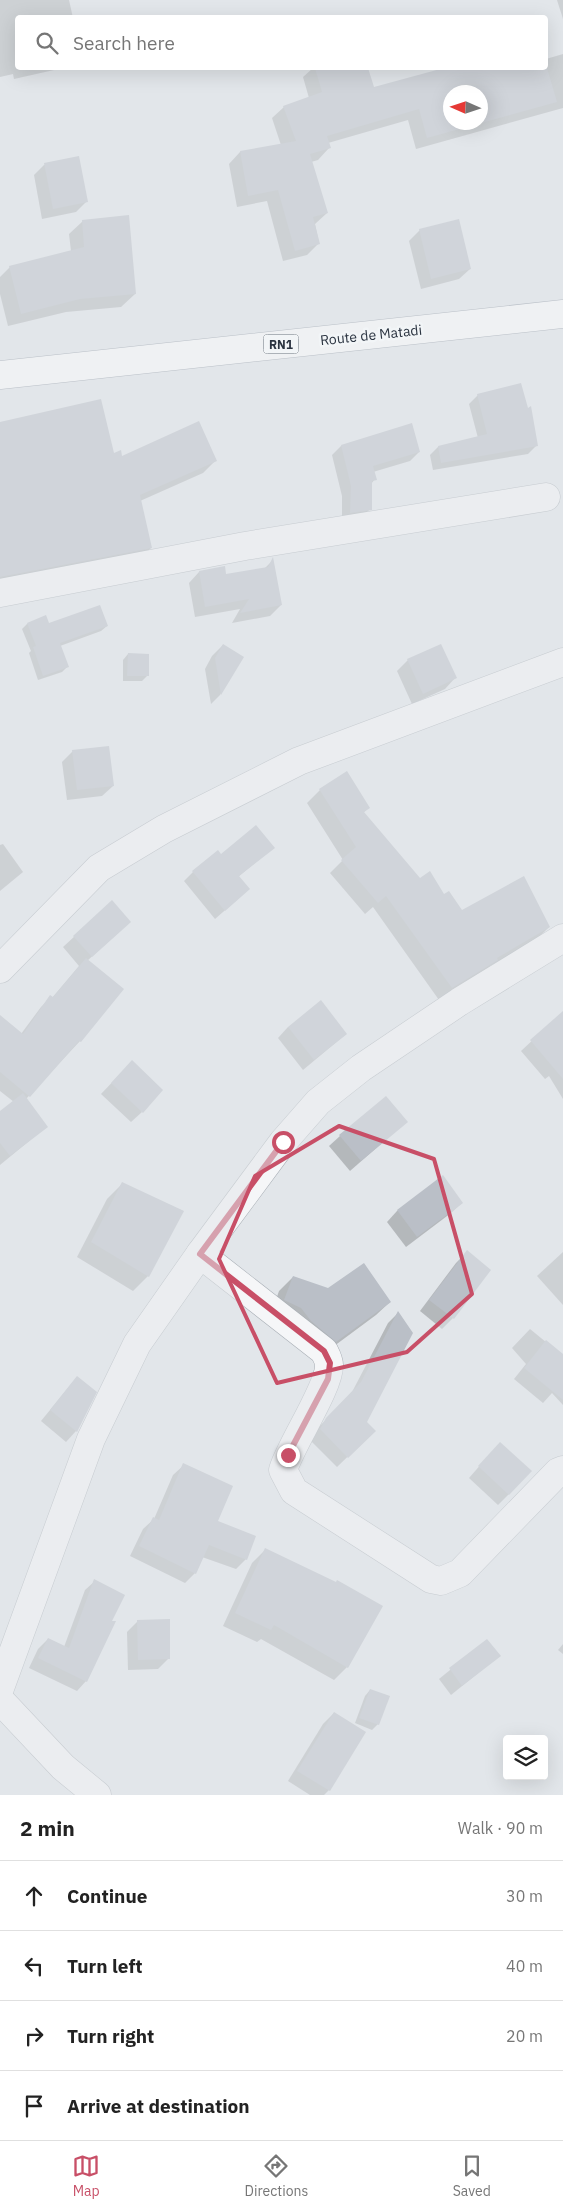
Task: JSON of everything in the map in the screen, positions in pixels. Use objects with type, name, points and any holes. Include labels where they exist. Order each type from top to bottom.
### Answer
[{"type":"highway","name":"Route de Matadi","points":[[0,375],[563,314]]},
{"type":"street","points":[[0,593],[245,546],[546,497]]},
{"type":"street","points":[[0,969],[98,868],[164,829],[299,761],[563,662]]},
{"type":"street","points":[[0,1688],[91,1439],[137,1344],[200,1254],[283,1142],[318,1102],[361,1068],[459,1002],[563,938]]},
{"type":"street","points":[[200,1254],[324,1351],[330,1363],[328,1379],[288,1455],[283,1470],[294,1491],[431,1579],[441,1581],[460,1573],[558,1472],[563,1470]]},
{"type":"street","points":[[0,1700],[63,1767],[97,1795]]},
{"type":"highlighted area","points":[[339,1126],[434,1159],[472,1294],[407,1352],[277,1383],[219,1259],[255,1176]]},
{"type":"building","points":[[316,70],[369,70],[374,87],[437,70],[548,70],[557,102],[488,121],[488,85],[443,85],[443,130],[456,130],[427,138],[419,109],[327,136],[331,148],[310,154],[328,213],[313,217],[320,244],[295,251],[278,190],[248,196],[240,151],[296,141],[283,106],[322,92]]},
{"type":"building","points":[[79,156],[88,202],[53,209],[44,163]]},
{"type":"building","points":[[129,215],[136,294],[80,299],[21,314],[9,266],[84,247],[82,220]]},
{"type":"building","points":[[459,219],[471,269],[431,279],[419,229]]},
{"type":"building","points":[[521,383],[528,408],[531,406],[538,446],[441,463],[438,446],[487,434],[477,394]]},
{"type":"building","points":[[101,399],[114,453],[121,450],[122,456],[199,421],[217,461],[140,495],[152,548],[0,577],[0,422]]},
{"type":"building","points":[[412,423],[420,452],[373,466],[377,480],[372,481],[372,510],[350,513],[351,486],[341,445]]},
{"type":"building","points":[[273,557],[282,605],[240,613],[249,599],[205,607],[199,571],[225,566],[226,574],[268,567]]},
{"type":"building","points":[[100,605],[108,626],[60,643],[69,667],[43,676],[33,647],[36,646],[27,623],[46,615],[49,623]]},
{"type":"building","points":[[223,644],[244,657],[221,695],[215,658]]},
{"type":"building","points":[[441,644],[457,678],[423,694],[407,659]]},
{"type":"building","points":[[128,653],[149,654],[149,676],[127,676]]},
{"type":"building","points":[[109,746],[114,786],[77,790],[72,750]]},
{"type":"building","points":[[347,771],[370,808],[364,812],[420,878],[430,871],[444,894],[449,891],[462,910],[524,876],[550,927],[497,958],[498,960],[452,988],[386,896],[378,903],[341,860],[356,847],[319,789]]},
{"type":"building","points":[[256,825],[275,848],[239,876],[250,889],[225,911],[192,871],[218,850],[221,854]]},
{"type":"building","points":[[112,900],[131,922],[92,957],[73,936]]},
{"type":"building","points":[[86,958],[124,989],[81,1042],[79,1041],[30,1097],[0,1072],[0,1015],[23,1034],[50,995],[53,997]]},
{"type":"building","points":[[321,1000],[347,1034],[314,1060],[288,1027]]},
{"type":"building","points":[[563,1011],[563,1079],[530,1040]]},
{"type":"building","points":[[132,1060],[163,1090],[143,1113],[111,1083]]},
{"type":"building","points":[[23,1093],[48,1127],[10,1156],[0,1143],[0,1111]]},
{"type":"building","points":[[386,1096],[408,1122],[361,1161],[339,1135]]},
{"type":"building","points":[[443,1175],[463,1203],[417,1237],[397,1210]]},
{"type":"building","points":[[122,1182],[184,1211],[149,1277],[91,1242]]},
{"type":"building","points":[[467,1250],[491,1270],[454,1319],[429,1300]]},
{"type":"building","points":[[364,1263],[391,1302],[336,1342],[311,1321],[301,1308],[284,1300],[293,1276],[328,1288]]},
{"type":"building","points":[[398,1311],[413,1333],[367,1422],[376,1431],[348,1458],[320,1429],[326,1418],[361,1382]]},
{"type":"building","points":[[546,1340],[563,1354],[563,1400],[524,1368]]},
{"type":"building","points":[[77,1376],[97,1392],[77,1432],[50,1410]]},
{"type":"building","points":[[500,1442],[532,1471],[509,1495],[478,1466]]},
{"type":"building","points":[[183,1463],[233,1486],[218,1521],[256,1536],[247,1560],[209,1545],[196,1574],[139,1546],[153,1517],[159,1520]]},
{"type":"building","points":[[265,1548],[336,1582],[337,1580],[383,1606],[348,1668],[274,1625],[271,1630],[235,1613]]},
{"type":"building","points":[[94,1579],[125,1595],[112,1621],[116,1621],[87,1682],[38,1658],[48,1638],[69,1648]]},
{"type":"building","points":[[170,1619],[170,1659],[138,1660],[137,1620]]},
{"type":"building","points":[[487,1639],[501,1656],[462,1686],[449,1668]]},
{"type":"building","points":[[370,1689],[390,1696],[379,1725],[359,1718]]},
{"type":"building","points":[[334,1712],[366,1732],[330,1791],[297,1771]]},
{"type":"route","points":[[283,1142],[200,1254],[312,1340],[324,1351],[330,1363],[328,1379],[288,1455]]}]
